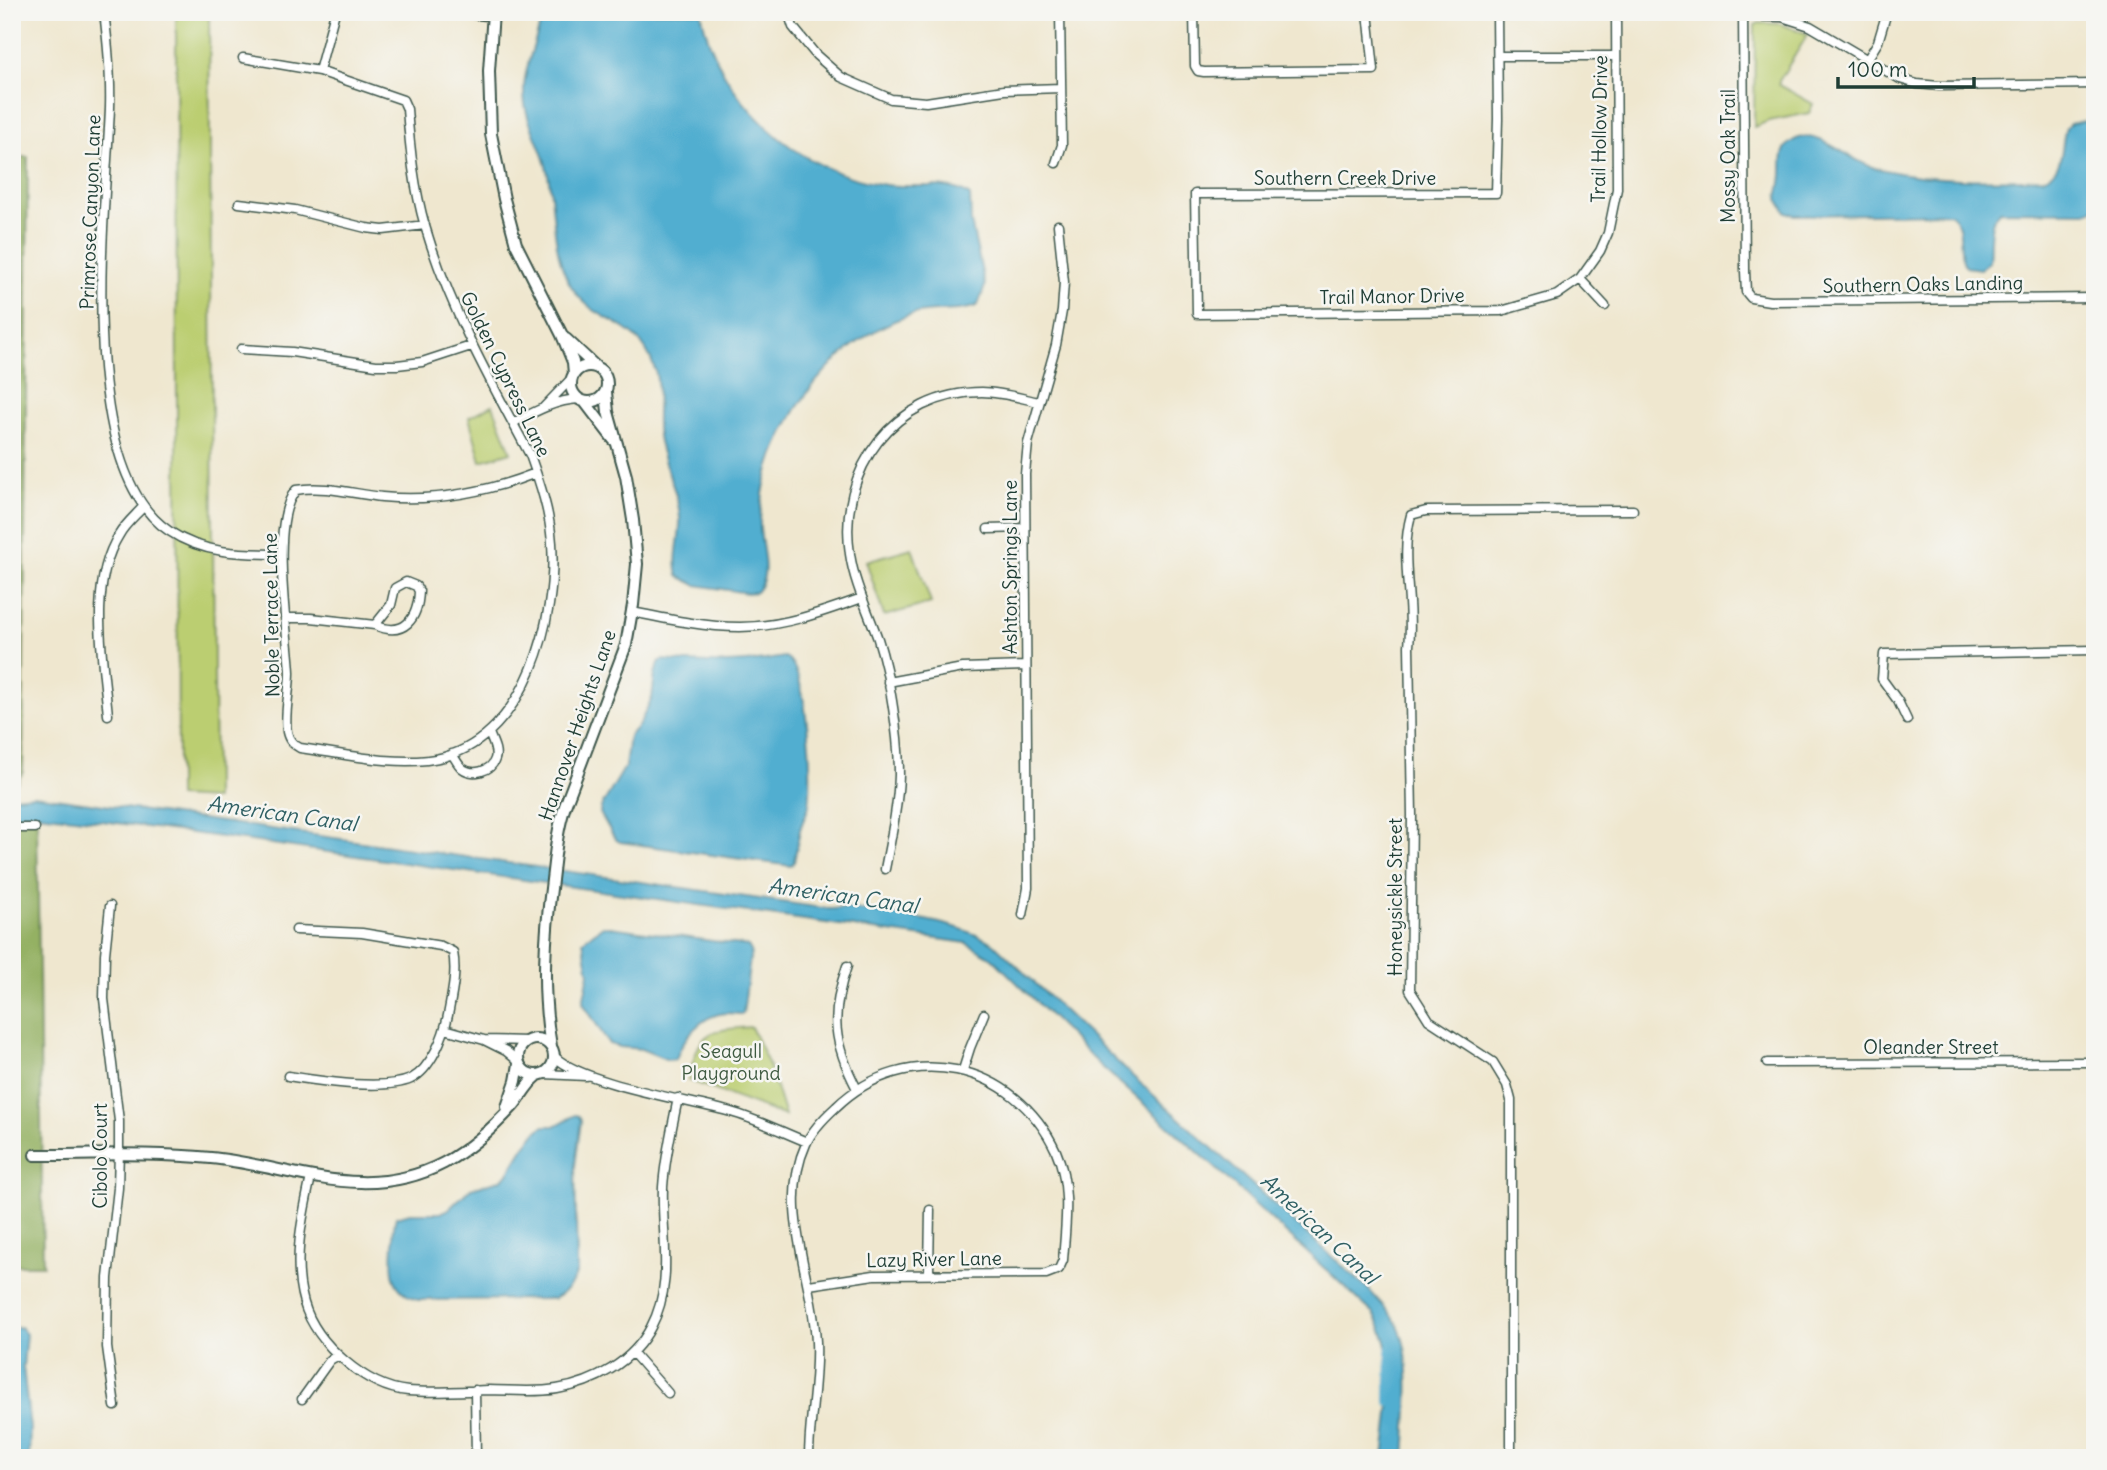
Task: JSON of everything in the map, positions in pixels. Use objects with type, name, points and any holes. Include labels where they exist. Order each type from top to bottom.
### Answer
[{"type":"street","name":"Primrose Canyon Lane","points":[[104,12],[110,70],[110,107],[100,256],[103,349],[119,453],[126,475],[143,507],[169,531],[208,549],[242,554],[281,554]]},
{"type":"street","points":[[243,58],[319,71],[335,12]]},
{"type":"street","points":[[463,12],[492,14]]},
{"type":"street","points":[[788,12],[793,27],[816,55],[841,77],[891,99],[926,102],[1004,90],[1061,88]]},
{"type":"street","points":[[1056,163],[1062,145],[1060,12]]},
{"type":"street","points":[[1194,12],[1195,66],[1198,71],[1204,72],[1374,70],[1368,12]]},
{"type":"street","points":[[1497,12],[1498,56],[1616,56]]},
{"type":"street","name":"Trail Hollow Drive","points":[[1580,279],[1600,251],[1608,233],[1617,188],[1616,12]]},
{"type":"street","points":[[1867,60],[1878,42],[1887,12]]},
{"type":"street","name":"Hannover Heights Lane","points":[[492,14],[489,71],[491,134],[516,244],[573,362],[572,390],[617,445]]},
{"type":"street","points":[[1743,14],[1782,17],[1810,26],[1900,79],[1917,85],[2095,84]]},
{"type":"street","name":"Mossy Oak Trail","points":[[1743,14],[1745,271],[1746,292],[1751,298]]},
{"type":"street","name":"Southern Creek Drive","points":[[1197,314],[1195,194],[1496,193],[1498,56]]},
{"type":"street","name":"Golden Cypress Lane","points":[[291,742],[300,748],[424,761],[452,754],[489,733],[513,706],[527,679],[547,617],[551,594],[552,542],[536,473],[513,423],[471,346],[447,289],[425,225],[415,180],[407,109],[403,100],[319,71]]},
{"type":"street","points":[[239,203],[295,210],[366,228],[383,230],[425,225]]},
{"type":"street","name":"Ashton Springs Lane","points":[[1023,915],[1027,888],[1024,528],[1028,443],[1056,345],[1062,311],[1064,282],[1058,225]]},
{"type":"street","points":[[1580,279],[1605,306]]},
{"type":"street","name":"Trail Manor Drive","points":[[1197,314],[1501,311],[1557,295],[1580,279]]},
{"type":"street","name":"Southern Oaks Landing","points":[[1751,298],[1784,301],[2095,298]]},
{"type":"street","name":"Hannover Heights Lane","points":[[553,1052],[545,1018],[546,934],[555,854],[565,806],[626,645],[637,564],[626,476],[608,412],[607,380],[605,374],[562,335]]},
{"type":"street","points":[[241,349],[292,352],[376,365],[397,365],[422,362],[471,346]]},
{"type":"street","points":[[544,407],[583,367],[595,366]]},
{"type":"street","points":[[885,869],[895,818],[899,774],[894,719],[879,642],[850,557],[847,531],[850,502],[860,467],[877,442],[904,417],[925,404],[953,395],[981,392],[1039,402]]},
{"type":"street","points":[[513,423],[544,407],[563,401],[596,401],[606,393]]},
{"type":"street","name":"Noble Terrace Lane","points":[[291,742],[287,733],[290,674],[281,554],[286,508],[296,490],[319,489],[384,497],[420,498],[480,491],[536,473]]},
{"type":"street","points":[[108,715],[101,631],[104,570],[118,536],[143,507]]},
{"type":"street","name":"Honeysickle Street","points":[[1511,1458],[1511,1100],[1507,1085],[1493,1062],[1429,1020],[1410,990],[1411,624],[1406,535],[1411,515],[1426,511],[1633,510]]},
{"type":"street","points":[[988,530],[1024,528]]},
{"type":"street","points":[[286,618],[311,618],[375,625],[382,629],[400,629],[412,619],[419,599],[416,586],[406,582],[395,587],[391,606],[375,625]]},
{"type":"street","points":[[632,612],[711,626],[741,627],[796,619],[862,598]]},
{"type":"street","points":[[1907,720],[1898,701],[1882,679],[1884,653],[2095,650]]},
{"type":"street","points":[[888,682],[962,668],[1026,666]]},
{"type":"street","points":[[452,754],[462,768],[483,772],[496,758],[495,746],[489,733]]},
{"type":"street","points":[[12,828],[35,828]]},
{"type":"street","name":"Cibolo Court","points":[[110,906],[104,999],[119,1121],[119,1155],[108,1278],[107,1347],[115,1406]]},
{"type":"street","points":[[288,1076],[325,1082],[370,1084],[402,1081],[423,1071],[446,1028],[455,974],[453,952],[441,946],[362,933],[296,930]]},
{"type":"street","points":[[848,966],[838,992],[835,1023],[840,1053],[857,1089]]},
{"type":"street","points":[[809,1458],[817,1368],[816,1338],[809,1285],[794,1214],[797,1177],[807,1142],[822,1120],[857,1089],[887,1074],[918,1068],[963,1070],[985,1014]]},
{"type":"street","name":"Hannover Heights Lane","points":[[530,1040],[542,1028],[545,1018]]},
{"type":"street","points":[[446,1028],[484,1040],[506,1051],[524,1071],[540,1075],[589,1076]]},
{"type":"street","points":[[484,1040],[543,1040],[566,1066],[589,1076],[734,1112],[807,1142]]},
{"type":"street","points":[[505,1112],[516,1081],[519,1049],[530,1040]]},
{"type":"street","points":[[35,1155],[170,1155],[226,1160],[360,1184],[379,1183],[414,1175],[439,1165],[462,1151],[490,1129],[540,1075],[552,1067],[553,1052]]},
{"type":"street","name":"Oleander Street","points":[[1768,1063],[2095,1062]]},
{"type":"street","name":"Lazy River Lane","points":[[809,1285],[874,1275],[1046,1273],[1059,1269],[1063,1260],[1067,1191],[1056,1151],[1032,1114],[1014,1096],[990,1081],[963,1070]]},
{"type":"street","points":[[311,1177],[302,1222],[299,1270],[304,1304],[319,1335],[337,1356],[370,1378],[406,1391],[556,1389],[597,1378],[633,1353],[650,1330],[661,1306],[667,1273],[663,1188],[678,1098]]},
{"type":"street","points":[[929,1273],[930,1210]]},
{"type":"street","points":[[633,1353],[668,1393]]},
{"type":"street","points":[[302,1399],[330,1360],[337,1356]]},
{"type":"street","points":[[475,1390],[476,1458]]},
{"type":"green space","points":[[176,12],[209,12],[215,799],[178,797]]},
{"type":"green space","points":[[1780,24],[1808,34],[1779,85],[1813,104],[1809,113],[1769,121],[1754,127],[1755,25]]},
{"type":"green space","points":[[12,157],[28,157],[23,772],[12,791]]},
{"type":"green space","points":[[493,405],[511,452],[481,461],[469,417]]},
{"type":"green space","points":[[912,548],[931,603],[884,616],[866,561]]},
{"type":"green space","points":[[12,814],[37,814],[43,1265],[12,1265]]},
{"type":"green space","name":"Seagull Playground","points":[[751,1027],[769,1065],[785,1116],[688,1080],[696,1053],[706,1037],[722,1030]]},
{"type":"water","points":[[543,12],[701,12],[710,44],[725,75],[744,103],[793,149],[822,166],[853,178],[886,185],[952,188],[970,196],[971,222],[985,286],[978,305],[918,313],[880,328],[852,346],[827,369],[805,395],[787,424],[773,455],[764,488],[760,529],[765,567],[764,576],[756,592],[696,585],[678,576],[676,561],[680,518],[658,436],[654,367],[647,351],[629,331],[586,304],[576,293],[562,266],[547,170],[524,100],[527,70]]},
{"type":"water","points":[[2084,121],[2095,126],[2095,207],[2086,212],[2000,211],[1991,227],[1989,262],[1980,269],[1966,267],[1961,254],[1958,224],[1949,213],[1795,215],[1786,212],[1778,199],[1784,152],[1789,144],[1799,138],[1816,139],[1864,164],[1892,172],[1957,179],[2043,178],[2059,163],[2066,128],[2070,124]]},
{"type":"water","points":[[785,657],[793,665],[804,701],[810,772],[808,807],[791,866],[620,842],[615,839],[600,813],[601,807],[625,767],[629,736],[639,725],[652,698],[655,673],[660,661],[725,663]]},
{"type":"water","name":"American Canal","points":[[34,795],[830,909],[847,908],[903,916],[958,928],[993,943],[1129,1073],[1369,1290],[1394,1319],[1401,1333],[1408,1367],[1405,1458],[1384,1458],[1390,1402],[1390,1366],[1388,1348],[1374,1314],[1101,1066],[992,958],[966,943],[251,841],[102,821],[12,814],[12,797]]},
{"type":"water","points":[[603,926],[748,946],[751,951],[743,1014],[726,1013],[701,1023],[683,1043],[676,1059],[668,1060],[641,1049],[609,1044],[583,1003],[589,973],[583,941]]},
{"type":"water","points":[[575,1115],[579,1116],[581,1121],[575,1166],[577,1270],[565,1291],[553,1299],[418,1300],[402,1291],[394,1278],[392,1263],[396,1217],[410,1213],[441,1213],[471,1188],[500,1180],[507,1175],[538,1130],[544,1126],[555,1126]]},
{"type":"water","points":[[20,1327],[26,1334],[23,1367],[30,1428],[29,1458],[12,1458],[12,1328]]},
{"type":"waterway","name":"American Canal","points":[[1390,1401],[1391,1349]]}]
